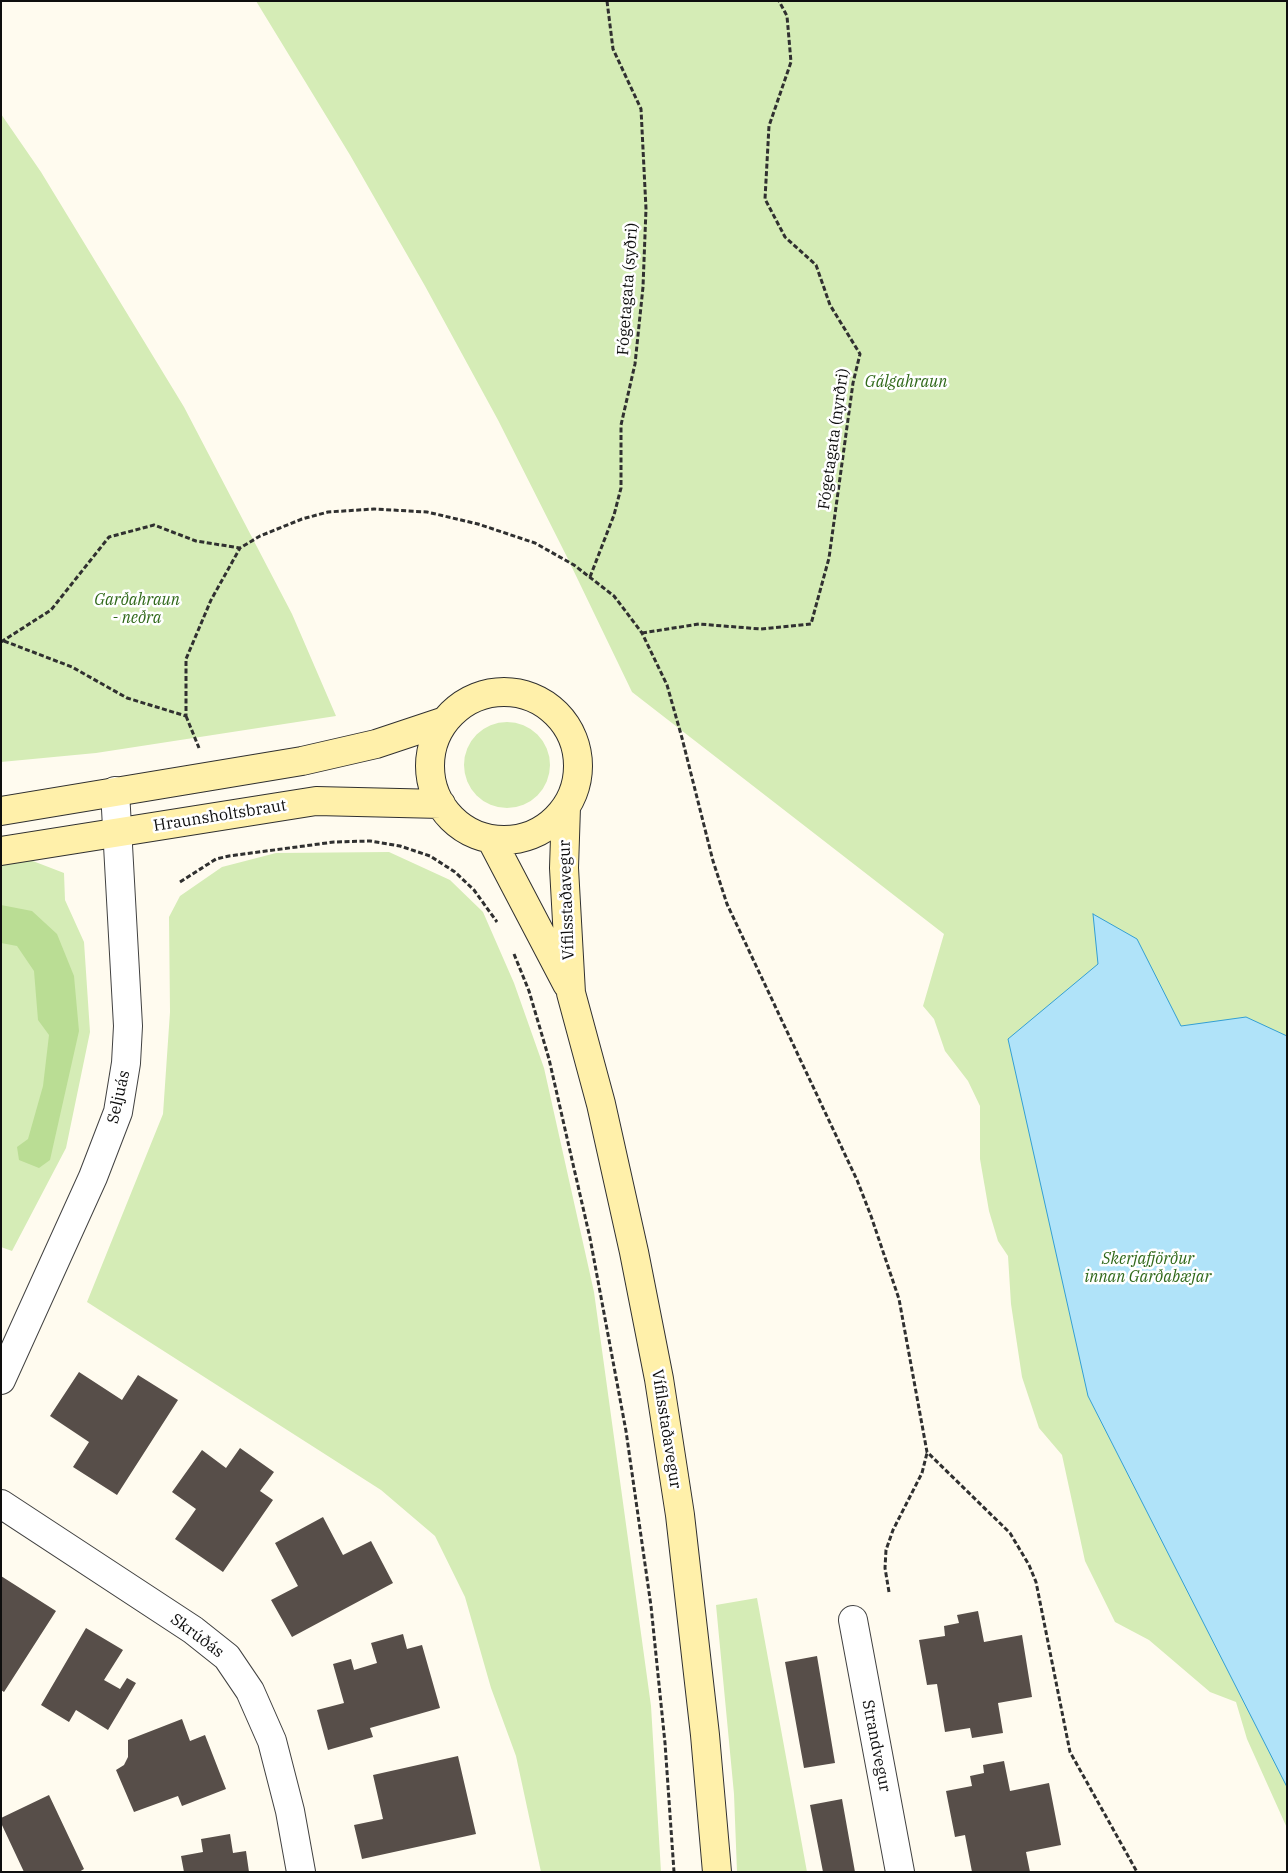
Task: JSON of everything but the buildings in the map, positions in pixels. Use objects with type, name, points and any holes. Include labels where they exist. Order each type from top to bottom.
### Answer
[{"type":"street","name":"Vífilsstaðavegur","points":[[493,693],[518,693],[533,697],[548,706],[564,723],[575,745],[578,761],[578,777],[574,793],[566,808],[541,831],[525,837],[508,840],[491,839],[471,832],[454,820],[441,804],[434,788],[430,771],[431,753],[436,736],[445,721],[456,709],[470,700],[493,693]]},
{"type":"street","name":"Vífilsstaðavegur","points":[[115,791],[302,761],[376,744],[445,721]]},
{"type":"street","points":[[1,811],[115,791]]},
{"type":"street","name":"Seljuás","points":[[1,1380],[94,1177],[118,1112],[126,1063],[128,1026],[115,791]]},
{"type":"street","name":"Hraunsholtsbraut","points":[[1,851],[316,801],[441,804]]},
{"type":"street","name":"Vífilsstaðavegur","points":[[566,808],[564,868],[571,993],[611,1150],[634,1252],[659,1379],[680,1515],[705,1735],[717,1872]]},
{"type":"street","name":"Vífilsstaðavegur","points":[[491,839],[571,993]]},
{"type":"street","name":"Skrúðás","points":[[1,1504],[193,1630],[227,1657],[250,1690],[272,1741],[290,1811],[301,1872]]},
{"type":"street","name":"Strandvegur","points":[[853,1620],[900,1872]]},
{"type":"path","name":"Fógetagata (syðri)","points":[[590,577],[614,515],[621,488],[621,425],[635,364],[643,287],[646,209],[641,109],[613,49],[607,1]]},
{"type":"path","name":"Fógetagata (nyrðri)","points":[[642,633],[699,624],[761,629],[811,624],[830,558],[852,383],[860,354],[830,306],[816,265],[786,237],[765,198],[769,126],[791,62],[787,16],[779,1]]},
{"type":"path","points":[[201,751],[186,716],[186,659],[211,600],[240,548],[260,536],[302,519],[328,512],[374,509],[427,512],[478,524],[535,543],[574,565],[614,596],[642,633],[667,685],[713,861],[727,904],[856,1180],[899,1299],[927,1452],[922,1473],[893,1530],[886,1550],[889,1592]]},
{"type":"path","points":[[2,642],[51,610],[109,537],[154,525],[196,541],[240,548]]},
{"type":"path","points":[[2,642],[72,667],[127,698],[186,716]]},
{"type":"path","points":[[180,882],[216,859],[229,856],[334,842],[370,841],[400,846],[430,856],[455,872],[474,890],[499,924]]},
{"type":"path","points":[[512,948],[529,991],[555,1086],[590,1238],[626,1431],[652,1615],[665,1742],[674,1872]]},
{"type":"path","points":[[927,1452],[1010,1533],[1029,1565],[1036,1582],[1070,1752],[1137,1872]]},
{"type":"green space","name":"Gálgahraun","points":[[256,1],[1287,1],[1287,1828],[1247,1739],[1236,1702],[1210,1692],[1149,1640],[1115,1622],[1085,1561],[1062,1455],[1039,1428],[1022,1377],[1011,1304],[1008,1256],[998,1241],[989,1211],[980,1159],[980,1106],[968,1081],[945,1051],[934,1019],[923,1006],[944,934],[632,692],[498,420],[425,286],[350,155]]},
{"type":"green space","name":"Garðahraun - neðra","points":[[1,114],[41,172],[184,407],[292,614],[336,716],[96,753],[1,762]]},
{"type":"green space","points":[[499,722],[515,722],[524,725],[538,734],[547,748],[550,765],[547,782],[538,796],[524,805],[515,808],[499,808],[483,801],[471,789],[464,773],[464,757],[471,741],[483,729]]},
{"type":"green space","points":[[389,852],[450,880],[483,912],[514,983],[544,1068],[594,1292],[651,1706],[661,1872],[541,1872],[516,1756],[491,1688],[465,1597],[435,1536],[381,1490],[87,1302],[163,1114],[170,1012],[169,917],[180,896],[222,867],[276,853]]},
{"type":"green space","points":[[25,858],[64,873],[65,900],[84,942],[90,1032],[66,1148],[12,1251],[1,1247],[1,863]]},
{"type":"green space","points":[[1,905],[32,911],[57,934],[74,976],[79,1031],[50,1160],[39,1168],[19,1160],[17,1147],[28,1139],[43,1086],[49,1035],[38,1020],[34,971],[17,946],[1,943]]},
{"type":"green space","points":[[757,1598],[807,1872],[737,1872],[734,1794],[716,1605]]},
{"type":"water","name":"Skerjafjörður innan Garðabæjar","points":[[1093,914],[1137,939],[1181,1026],[1246,1017],[1287,1036],[1287,1787],[1088,1396],[1008,1039],[1098,964]]}]
